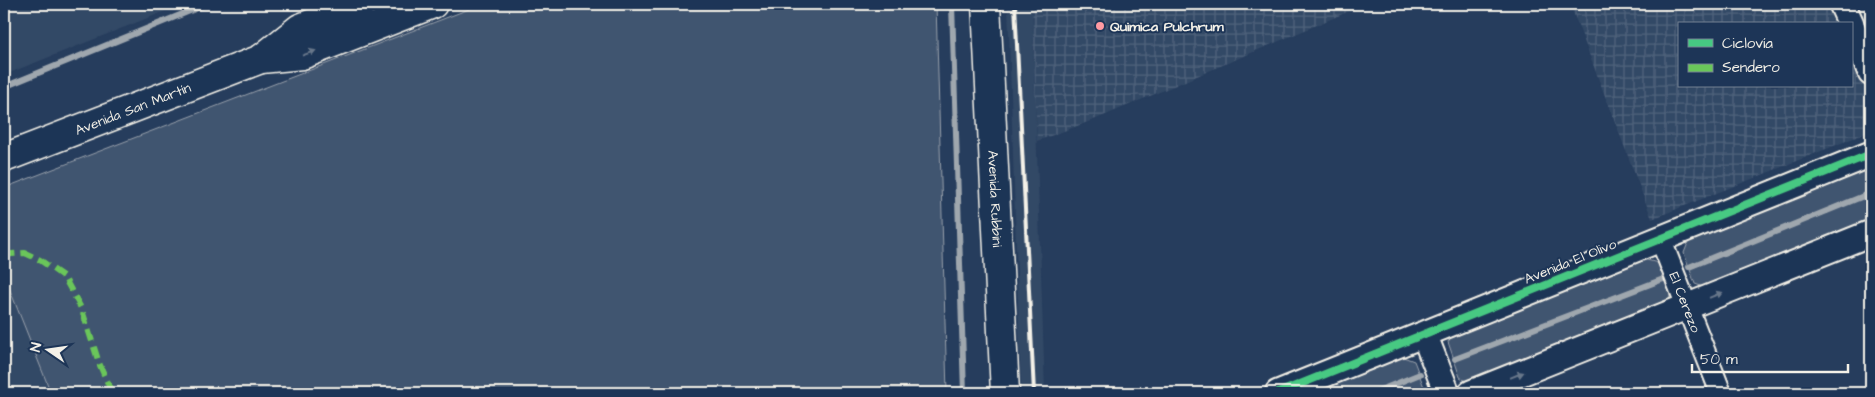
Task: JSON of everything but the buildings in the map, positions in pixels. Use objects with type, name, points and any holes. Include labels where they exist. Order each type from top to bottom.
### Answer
[{"type":"main road","name":"Avenida San Martín","points":[[261,59],[300,28],[360,4]]},
{"type":"main road","name":"Avenida San Martín","points":[[4,158],[261,59],[302,55],[433,4]]},
{"type":"main road","name":"Avenida Rubbini","points":[[986,4],[1005,393]]},
{"type":"street","points":[[1842,4],[1850,22]]},
{"type":"street","points":[[1852,27],[1871,73]]},
{"type":"street","name":"Avenida El Olivo","points":[[1278,393],[1871,154]]},
{"type":"street","points":[[1471,393],[1871,233]]},
{"type":"street","name":"El Cerezo","points":[[1660,238],[1721,393]]},
{"type":"street","points":[[1424,334],[1447,393]]},
{"type":"shaded area","points":[[4,4],[183,4],[4,75]]},
{"type":"shaded area","points":[[482,4],[936,4],[947,393],[51,393],[4,275],[4,188]]},
{"type":"shaded area","points":[[1008,4],[1032,4],[1045,393],[1021,393]]},
{"type":"shaded area","points":[[1032,4],[1366,4],[1096,119],[1037,141]]},
{"type":"shaded area","points":[[1570,4],[1871,4],[1871,131],[1652,219]]},
{"type":"shaded area","points":[[1871,165],[1871,219],[1710,289],[1695,284],[1684,253],[1690,238]]},
{"type":"shaded area","points":[[1643,259],[1658,263],[1664,274],[1670,296],[1667,308],[1469,383],[1460,377],[1448,342],[1454,332]]},
{"type":"shaded area","points":[[7,282],[51,393],[4,393],[4,283]]},
{"type":"shaded area","points":[[1398,355],[1414,361],[1424,387],[1423,393],[1306,393]]},
{"type":"waterway","points":[[4,87],[207,4]]},
{"type":"waterway","points":[[952,4],[964,393]]},
{"type":"waterway","points":[[1689,267],[1871,193]]},
{"type":"waterway","points":[[1455,359],[1666,278]]},
{"type":"waterway","points":[[1373,393],[1420,374]]},
{"type":"railway","points":[[1015,4],[1034,393]]},
{"type":"marked path","points":[[4,257],[11,254],[25,253],[40,260],[64,277],[82,310],[99,363],[112,393]]},
{"type":"cycle path","points":[[1278,393],[1871,154]]},
{"type":"place","name":"Quimica Pulchrum","points":[[1100,26]]}]
